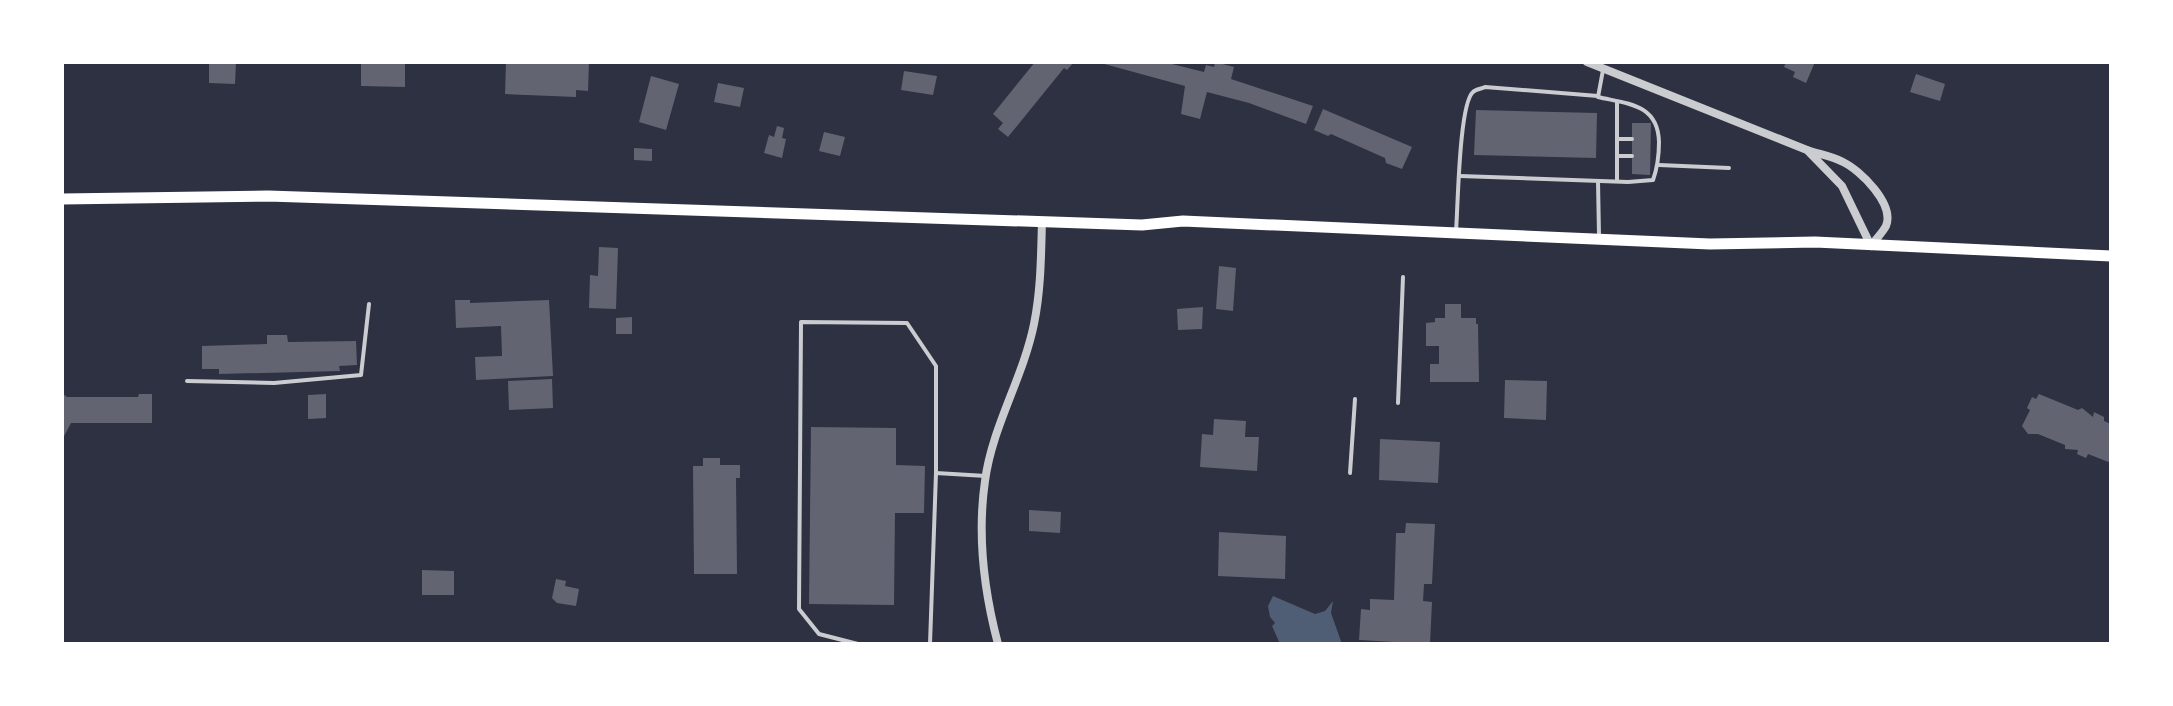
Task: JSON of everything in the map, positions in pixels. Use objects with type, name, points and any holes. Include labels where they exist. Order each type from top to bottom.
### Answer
[{"type":"main road","points":[[62,199],[268,196],[1142,225],[1183,221],[1710,244],[1754,242],[2111,256]]},
{"type":"street","points":[[1587,62],[1843,162],[1860,173],[1879,193],[1887,214],[1886,225],[1871,246],[1842,186],[1807,150]]},
{"type":"street","points":[[998,644],[986,601],[981,535],[986,476],[1034,325],[1041,268],[1042,221]]},
{"type":"lane","points":[[1598,97],[1603,68]]},
{"type":"lane","points":[[1456,233],[1460,176],[1465,106],[1473,92],[1485,87],[1598,97],[1638,107],[1652,115],[1659,127],[1659,165],[1653,180],[1460,176]]},
{"type":"lane","points":[[1617,102],[1617,181]]},
{"type":"lane","points":[[1617,139],[1632,139]]},
{"type":"lane","points":[[1651,139],[1659,139]]},
{"type":"lane","points":[[1617,156],[1632,156]]},
{"type":"lane","points":[[1651,156],[1659,156]]},
{"type":"lane","points":[[1659,165],[1729,168]]},
{"type":"lane","points":[[1598,181],[1599,238]]},
{"type":"lane","points":[[1398,403],[1403,277]]},
{"type":"lane","points":[[187,381],[274,383],[361,375],[369,304]]},
{"type":"lane","points":[[858,644],[819,634],[799,609],[801,322],[907,323],[936,366],[930,644]]},
{"type":"lane","points":[[1350,473],[1355,399]]},
{"type":"lane","points":[[936,473],[986,476]]},
{"type":"water","points":[[1273,596],[1315,614],[1325,611],[1333,601],[1331,613],[1342,644],[1280,644],[1268,606]]},
{"type":"building","points":[[209,62],[236,62],[235,84],[209,83]]},
{"type":"building","points":[[361,62],[405,62],[405,87],[361,86]]},
{"type":"building","points":[[506,62],[589,62],[588,91],[576,90],[576,97],[505,94]]},
{"type":"building","points":[[1035,62],[1074,62],[1067,70],[1064,68],[1008,137],[998,129],[1003,123],[993,114]]},
{"type":"building","points":[[1097,62],[1164,62],[1204,72],[1206,65],[1214,67],[1215,62],[1234,67],[1231,79],[1313,106],[1306,124],[1249,103],[1207,92],[1200,119],[1181,114],[1185,86]]},
{"type":"building","points":[[1786,62],[1815,62],[1806,83],[1793,77],[1795,72],[1784,67]]},
{"type":"building","points":[[904,71],[937,76],[933,95],[901,90]]},
{"type":"building","points":[[1916,74],[1945,84],[1940,101],[1910,92]]},
{"type":"building","points":[[651,76],[679,84],[666,130],[639,122]]},
{"type":"building","points":[[718,83],[744,88],[740,107],[714,102]]},
{"type":"building","points":[[1323,109],[1412,147],[1402,169],[1331,134],[1328,136],[1314,130]]},
{"type":"building","points":[[1476,110],[1597,113],[1596,158],[1474,155]]},
{"type":"building","points":[[1632,123],[1651,123],[1650,175],[1632,174]]},
{"type":"building","points":[[777,126],[784,128],[782,138],[786,139],[782,158],[764,153],[769,135],[774,137]]},
{"type":"building","points":[[824,132],[845,137],[840,156],[819,151]]},
{"type":"building","points":[[634,148],[652,149],[652,161],[634,160]]},
{"type":"building","points":[[599,247],[618,248],[616,309],[589,308],[590,275],[598,276]]},
{"type":"building","points":[[1219,266],[1236,268],[1233,311],[1216,309]]},
{"type":"building","points":[[455,300],[470,300],[470,303],[549,300],[553,376],[476,380],[475,357],[502,356],[501,326],[456,328]]},
{"type":"building","points":[[1445,304],[1461,304],[1461,318],[1476,318],[1479,382],[1430,382],[1430,364],[1439,364],[1439,346],[1426,346],[1426,323],[1435,322],[1435,318],[1445,318]]},
{"type":"building","points":[[1203,307],[1202,329],[1178,330],[1177,309]]},
{"type":"building","points":[[632,317],[632,334],[616,334],[616,318]]},
{"type":"building","points":[[267,335],[287,335],[288,342],[356,341],[357,365],[339,366],[340,371],[219,374],[219,369],[202,369],[202,346],[267,344]]},
{"type":"building","points":[[552,379],[553,408],[509,410],[508,381]]},
{"type":"building","points":[[1505,380],[1547,381],[1546,420],[1504,418]]},
{"type":"building","points":[[62,393],[67,397],[138,397],[139,394],[152,394],[152,423],[71,423],[62,440]]},
{"type":"building","points":[[326,394],[326,418],[308,419],[308,395]]},
{"type":"building","points":[[2039,394],[2078,410],[2082,408],[2093,417],[2094,412],[2104,417],[2104,421],[2111,424],[2111,463],[2088,454],[2086,458],[2077,454],[2078,450],[2065,449],[2065,445],[2038,434],[2028,434],[2022,426],[2032,397],[2036,399]]},
{"type":"building","points":[[1214,419],[1246,421],[1245,437],[1259,437],[1257,471],[1200,467],[1202,434],[1213,435]]},
{"type":"building","points":[[811,427],[896,428],[896,465],[925,466],[924,513],[895,513],[894,605],[809,604]]},
{"type":"building","points":[[1380,439],[1440,442],[1438,483],[1379,480]]},
{"type":"building","points":[[703,458],[720,458],[720,465],[740,465],[740,478],[736,478],[737,574],[694,574],[693,466],[703,466]]},
{"type":"building","points":[[1029,510],[1061,512],[1060,533],[1029,531]]},
{"type":"building","points":[[1406,523],[1435,524],[1432,584],[1424,584],[1423,601],[1432,602],[1430,644],[1359,640],[1361,609],[1370,610],[1370,599],[1394,600],[1396,533],[1405,533]]},
{"type":"building","points":[[1219,532],[1286,536],[1285,579],[1218,576]]},
{"type":"building","points":[[422,570],[454,571],[454,595],[422,595]]},
{"type":"building","points":[[556,579],[566,581],[565,586],[579,589],[576,606],[557,603],[552,598]]}]
